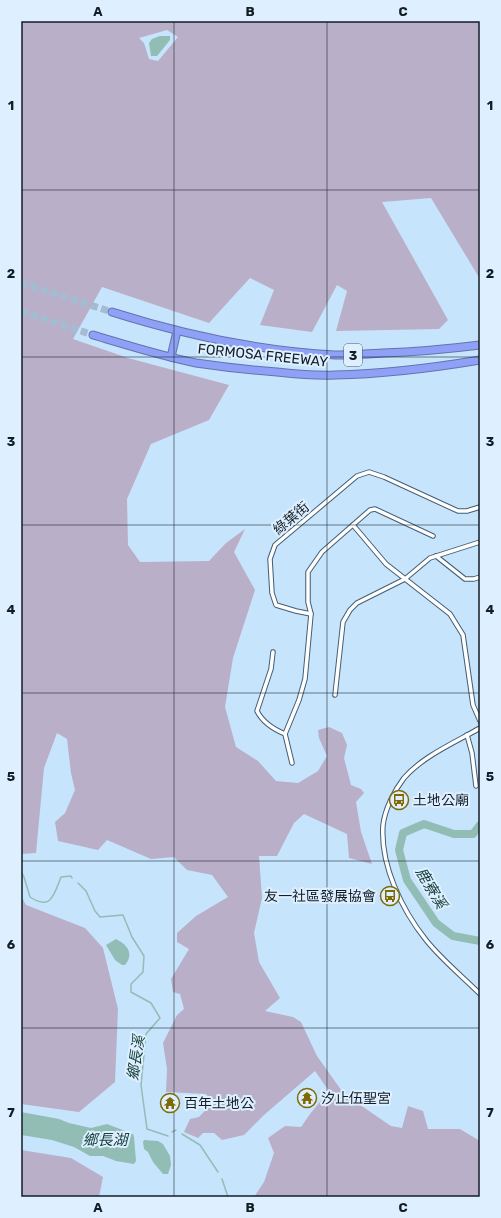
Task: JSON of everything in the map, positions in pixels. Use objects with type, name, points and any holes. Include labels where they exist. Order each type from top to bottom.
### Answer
[{"type":"highway","name":"FORMOSA FREEWAY","points":[[112,312],[177,331],[226,342],[291,351],[335,355],[403,352],[480,345]]},
{"type":"highway","points":[[171,357],[177,331]]},
{"type":"highway","name":"FORMOSA FREEWAY","points":[[93,334],[142,350],[171,357],[220,366],[288,373],[334,375],[368,374],[422,369],[480,360]]},
{"type":"street","name":"綠葉街","points":[[311,614],[296,611],[276,604],[272,593],[270,559],[275,545],[357,476],[369,472],[376,474],[458,511],[467,511],[480,507]]},
{"type":"street","points":[[292,763],[286,734],[305,680],[311,614],[308,602],[308,572],[322,552],[370,510],[375,509],[433,536]]},
{"type":"street","points":[[353,526],[386,564],[450,614],[463,635],[473,705],[480,721]]},
{"type":"street","points":[[335,695],[342,622],[350,610],[356,604],[405,579],[430,558],[480,542]]},
{"type":"street","points":[[436,556],[465,579],[480,577]]},
{"type":"street","points":[[273,652],[272,669],[257,711],[260,717],[271,728],[286,734]]},
{"type":"street","points":[[480,728],[434,755],[416,767],[405,778],[395,792],[386,812],[383,842],[394,886],[401,901],[417,927],[426,940],[446,962],[480,994]]},
{"type":"street","points":[[467,735],[472,753],[476,786]]},
{"type":"shaded area","points":[[21,21],[480,21],[480,279],[431,198],[382,202],[448,320],[439,329],[336,331],[347,291],[337,285],[312,332],[260,325],[274,290],[250,278],[209,323],[102,287],[73,339],[128,358],[229,385],[209,420],[151,444],[127,499],[128,545],[140,562],[209,561],[226,543],[245,529],[234,552],[255,590],[233,658],[225,707],[236,747],[258,761],[276,781],[298,783],[318,771],[327,756],[319,738],[318,730],[329,727],[342,733],[347,745],[344,758],[351,785],[361,789],[364,793],[356,802],[361,832],[372,864],[349,858],[347,834],[304,814],[294,823],[277,856],[259,856],[262,898],[254,933],[259,962],[280,998],[265,1011],[293,1017],[301,1022],[317,1056],[344,1094],[391,1126],[402,1128],[408,1106],[423,1111],[428,1129],[460,1129],[480,1141],[480,1197],[254,1197],[264,1182],[274,1153],[268,1138],[285,1126],[301,1127],[329,1091],[315,1071],[264,1115],[244,1135],[222,1140],[214,1133],[203,1133],[198,1138],[184,1132],[190,1119],[199,1117],[213,1102],[206,1094],[166,1092],[167,1069],[163,1043],[177,1015],[184,1009],[180,994],[173,992],[171,979],[189,949],[177,942],[177,933],[196,916],[228,897],[212,875],[187,870],[174,857],[151,859],[107,840],[98,850],[58,841],[55,822],[65,813],[75,790],[71,773],[67,739],[57,733],[44,768],[36,853],[21,854]],"holes":[[[167,30],[178,37],[158,61],[149,59],[144,43],[139,38]]]},
{"type":"shaded area","points":[[21,896],[26,905],[85,928],[103,948],[118,1009],[115,1082],[79,1112],[21,1104]]},
{"type":"shaded area","points":[[21,1150],[71,1158],[103,1177],[99,1197],[21,1197]]},
{"type":"water","points":[[160,36],[170,36],[170,40],[157,56],[151,56],[149,43],[152,39]]},
{"type":"water","points":[[116,939],[124,944],[128,950],[129,957],[125,965],[122,965],[115,960],[106,945]]},
{"type":"water","name":"鄉長湖","points":[[21,1112],[59,1119],[91,1128],[107,1124],[133,1134],[136,1161],[134,1164],[116,1161],[103,1156],[90,1156],[74,1147],[52,1140],[21,1135]]},
{"type":"water","points":[[144,1140],[158,1141],[163,1144],[170,1156],[171,1165],[168,1174],[163,1174],[153,1162],[148,1152],[144,1149]]},
{"type":"waterway","name":"鹿寮溪","points":[[480,825],[473,834],[454,834],[424,824],[403,833],[399,850],[407,880],[436,923],[453,936],[480,941]]},
{"type":"waterway","name":"鄉長溪","points":[[21,872],[30,897],[37,901],[43,902],[47,902],[54,895],[61,877],[71,876],[72,878]]},
{"type":"waterway","name":"鄉長溪","points":[[78,883],[86,891],[95,911],[100,917],[123,915],[132,937],[144,956],[143,972],[131,984],[131,992],[151,1003],[160,1018],[146,1034],[141,1085],[147,1129],[168,1136]]},
{"type":"waterway","name":"鄉長溪","points":[[172,1132],[176,1130]]},
{"type":"waterway","name":"鄉長溪","points":[[182,1134],[200,1145],[218,1172]]},
{"type":"waterway","name":"鄉長溪","points":[[222,1179],[228,1197]]},
{"type":"tunnel","points":[[21,283],[112,312]]},
{"type":"tunnel","points":[[21,311],[93,335]]},
{"type":"place","name":"土地公廟","points":[[399,800]]},
{"type":"place","name":"友一社區發展協會","points":[[390,896]]},
{"type":"place","name":"汐止伍聖宮","points":[[307,1098]]},
{"type":"place","name":"百年土地公","points":[[170,1103]]}]
